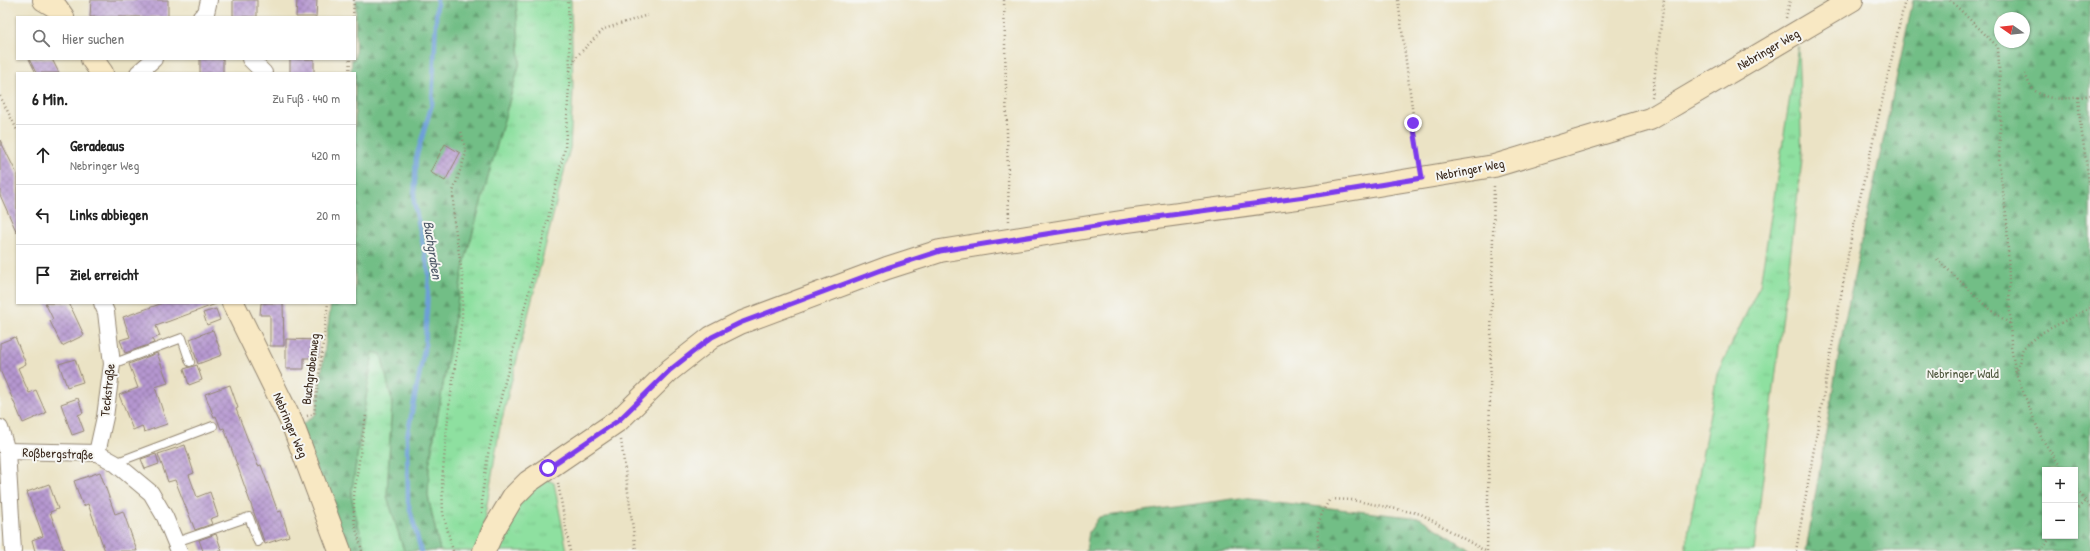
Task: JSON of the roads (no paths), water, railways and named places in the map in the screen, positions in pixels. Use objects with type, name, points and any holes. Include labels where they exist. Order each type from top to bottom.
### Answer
[{"type":"street","points":[[44,0],[56,7],[62,16]]},
{"type":"street","name":"Nebringer Weg","points":[[484,551],[494,529],[513,497],[528,482],[619,420],[682,361],[712,337],[740,323],[887,268],[940,251],[1127,221],[1305,197],[1494,166],[1650,119],[1852,0]]},
{"type":"street","points":[[93,60],[101,72]]},
{"type":"street","points":[[139,72],[153,60]]},
{"type":"street","points":[[251,60],[263,72]]},
{"type":"street","name":"Nebringer Weg","points":[[233,304],[292,422],[340,551]]},
{"type":"street","name":"Teckstraße","points":[[97,453],[105,417],[112,364],[108,306]]},
{"type":"street","points":[[0,428],[7,451],[13,551]]},
{"type":"street","name":"Roßbergstraße","points":[[7,451],[97,453],[114,462],[151,494],[165,517],[177,547]]},
{"type":"lane","points":[[112,364],[182,338],[190,362]]},
{"type":"lane","points":[[114,462],[214,426]]},
{"type":"lane","points":[[177,547],[249,517],[258,542]]},
{"type":"waterway","name":"Buchgraben","points":[[421,551],[408,502],[407,437],[425,345],[429,273],[414,202],[416,158],[432,104],[437,0]]},
{"type":"park label","name":"Nebringer Wald","points":[[1963,373]]}]
